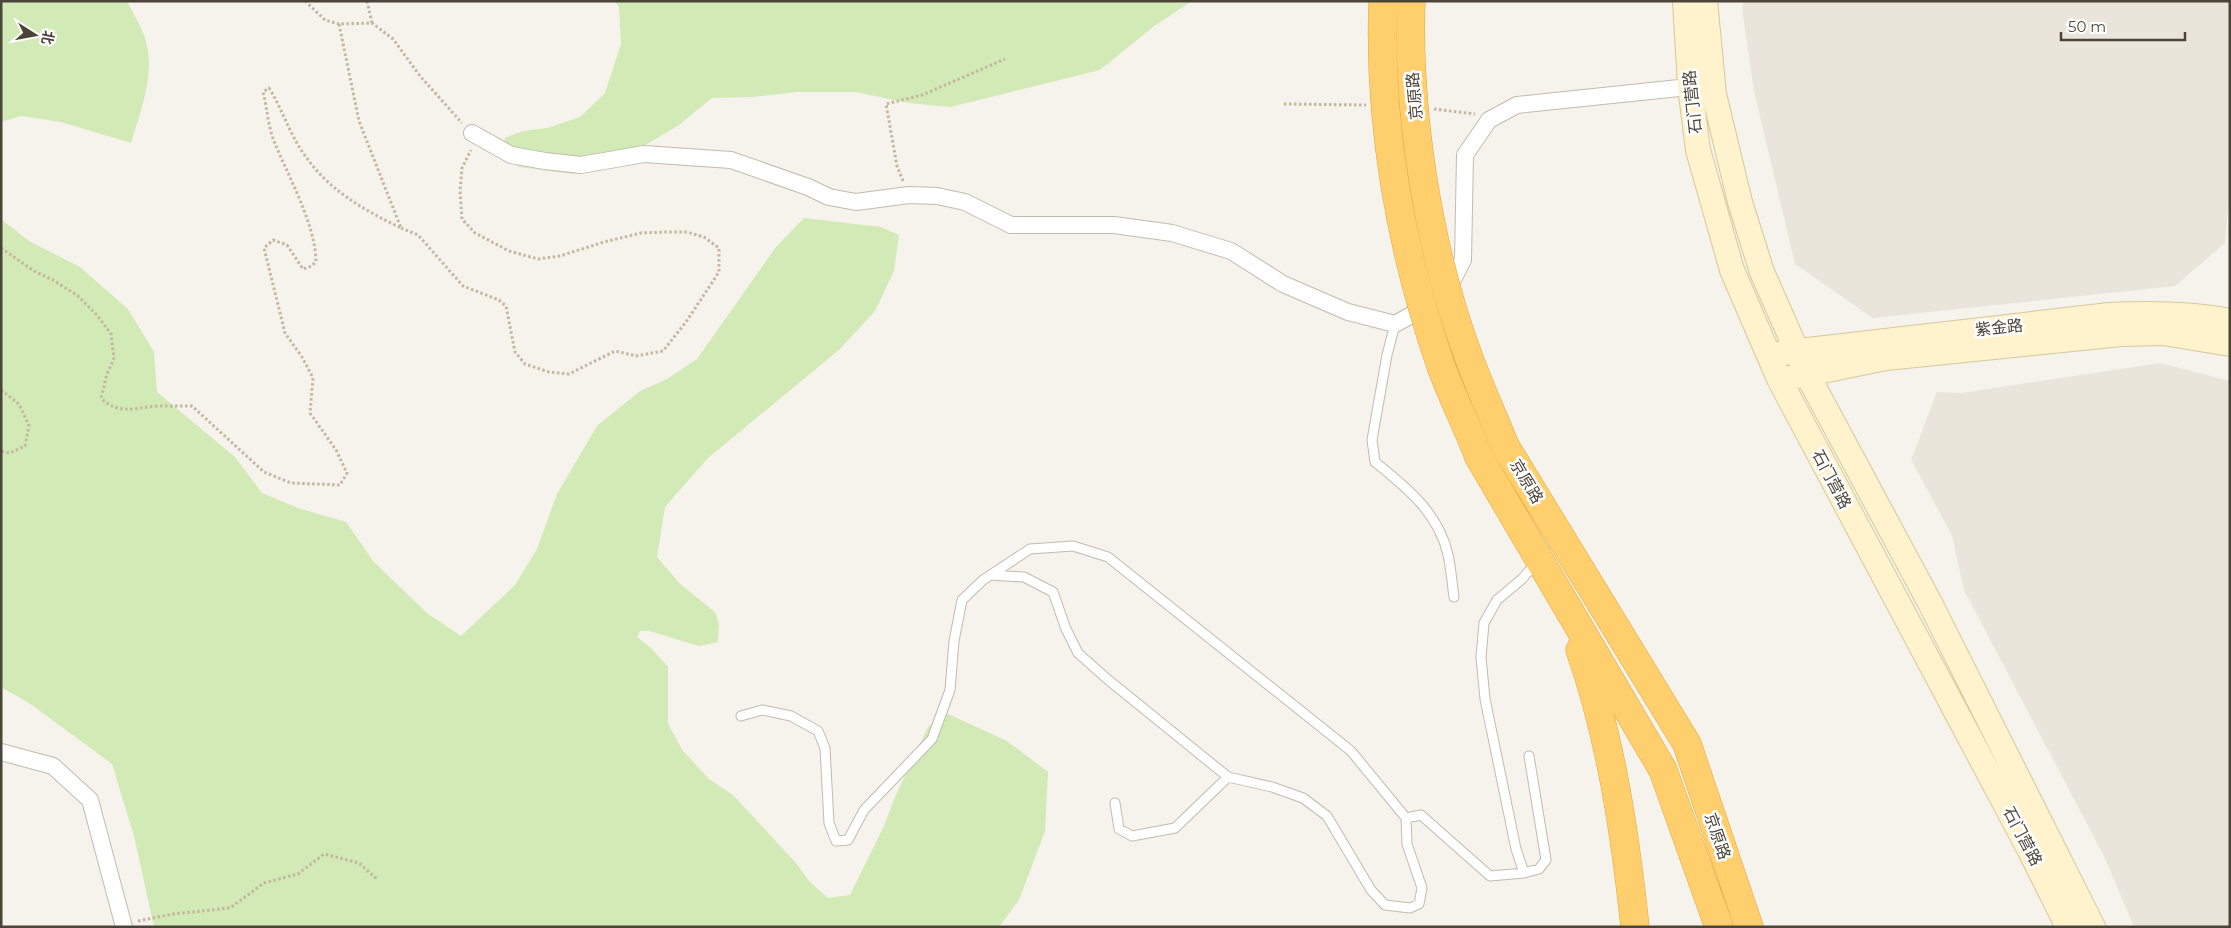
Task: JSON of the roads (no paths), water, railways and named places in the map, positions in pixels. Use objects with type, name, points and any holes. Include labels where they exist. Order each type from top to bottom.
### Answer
[{"type":"highway","name":"京原路","points":[[1383,1],[1381,48],[1388,130],[1404,226],[1417,288],[1442,367],[1479,457],[1664,770],[1719,927]]},
{"type":"highway","name":"京原路","points":[[1412,1],[1410,48],[1416,127],[1429,211],[1444,281],[1468,357],[1505,446],[1687,744],[1749,927]]},
{"type":"highway","points":[[1560,594],[1589,676],[1613,775],[1628,864],[1635,927]]},
{"type":"main road","name":"石门营路","points":[[1685,1],[1690,86],[1698,150],[1715,216],[1732,270],[1770,354],[1779,379],[2030,849],[2068,927]]},
{"type":"main road","name":"石门营路","points":[[1706,1],[1713,84],[1725,144],[1740,202],[1762,272],[1807,374],[1930,603],[2093,927]]},
{"type":"main road","name":"紫金路","points":[[1770,354],[2109,315],[2159,313],[2230,321]]},
{"type":"main road","name":"紫金路","points":[[1779,379],[1886,358],[2121,334],[2163,333],[2230,344]]},
{"type":"street","points":[[475,134],[510,155],[545,161],[581,165],[644,154],[731,160],[808,186],[829,197],[856,202],[909,195],[937,196],[965,202],[1011,225],[1114,225],[1172,233],[1231,251],[1283,284],[1348,312],[1395,324],[1444,297],[1464,260],[1465,155],[1490,120],[1517,105],[1713,84]]},
{"type":"street","points":[[1,752],[53,766],[90,800],[123,926]]},
{"type":"lane","points":[[1395,324],[1387,355],[1372,440],[1375,462],[1407,487],[1431,514],[1448,553],[1454,597]]},
{"type":"lane","points":[[741,716],[762,710],[791,716],[818,731],[825,748],[829,823],[836,841],[848,840],[864,810],[932,739],[950,690],[954,642],[962,600],[990,575],[1030,549],[1073,546],[1108,557],[1351,751],[1406,818],[1407,844],[1422,888],[1419,904],[1410,908],[1385,905],[1371,890],[1327,816],[1303,798],[1272,787],[1228,777],[1078,653],[1066,629],[1053,592],[1024,577],[990,575]]},
{"type":"lane","points":[[1524,873],[1516,850],[1485,699],[1481,657],[1484,623],[1497,600],[1522,579],[1539,559]]},
{"type":"lane","points":[[1406,818],[1421,815],[1490,876],[1524,873],[1539,869],[1546,860],[1529,756]]},
{"type":"lane","points":[[1115,803],[1119,828],[1132,836],[1175,828],[1228,777]]}]
